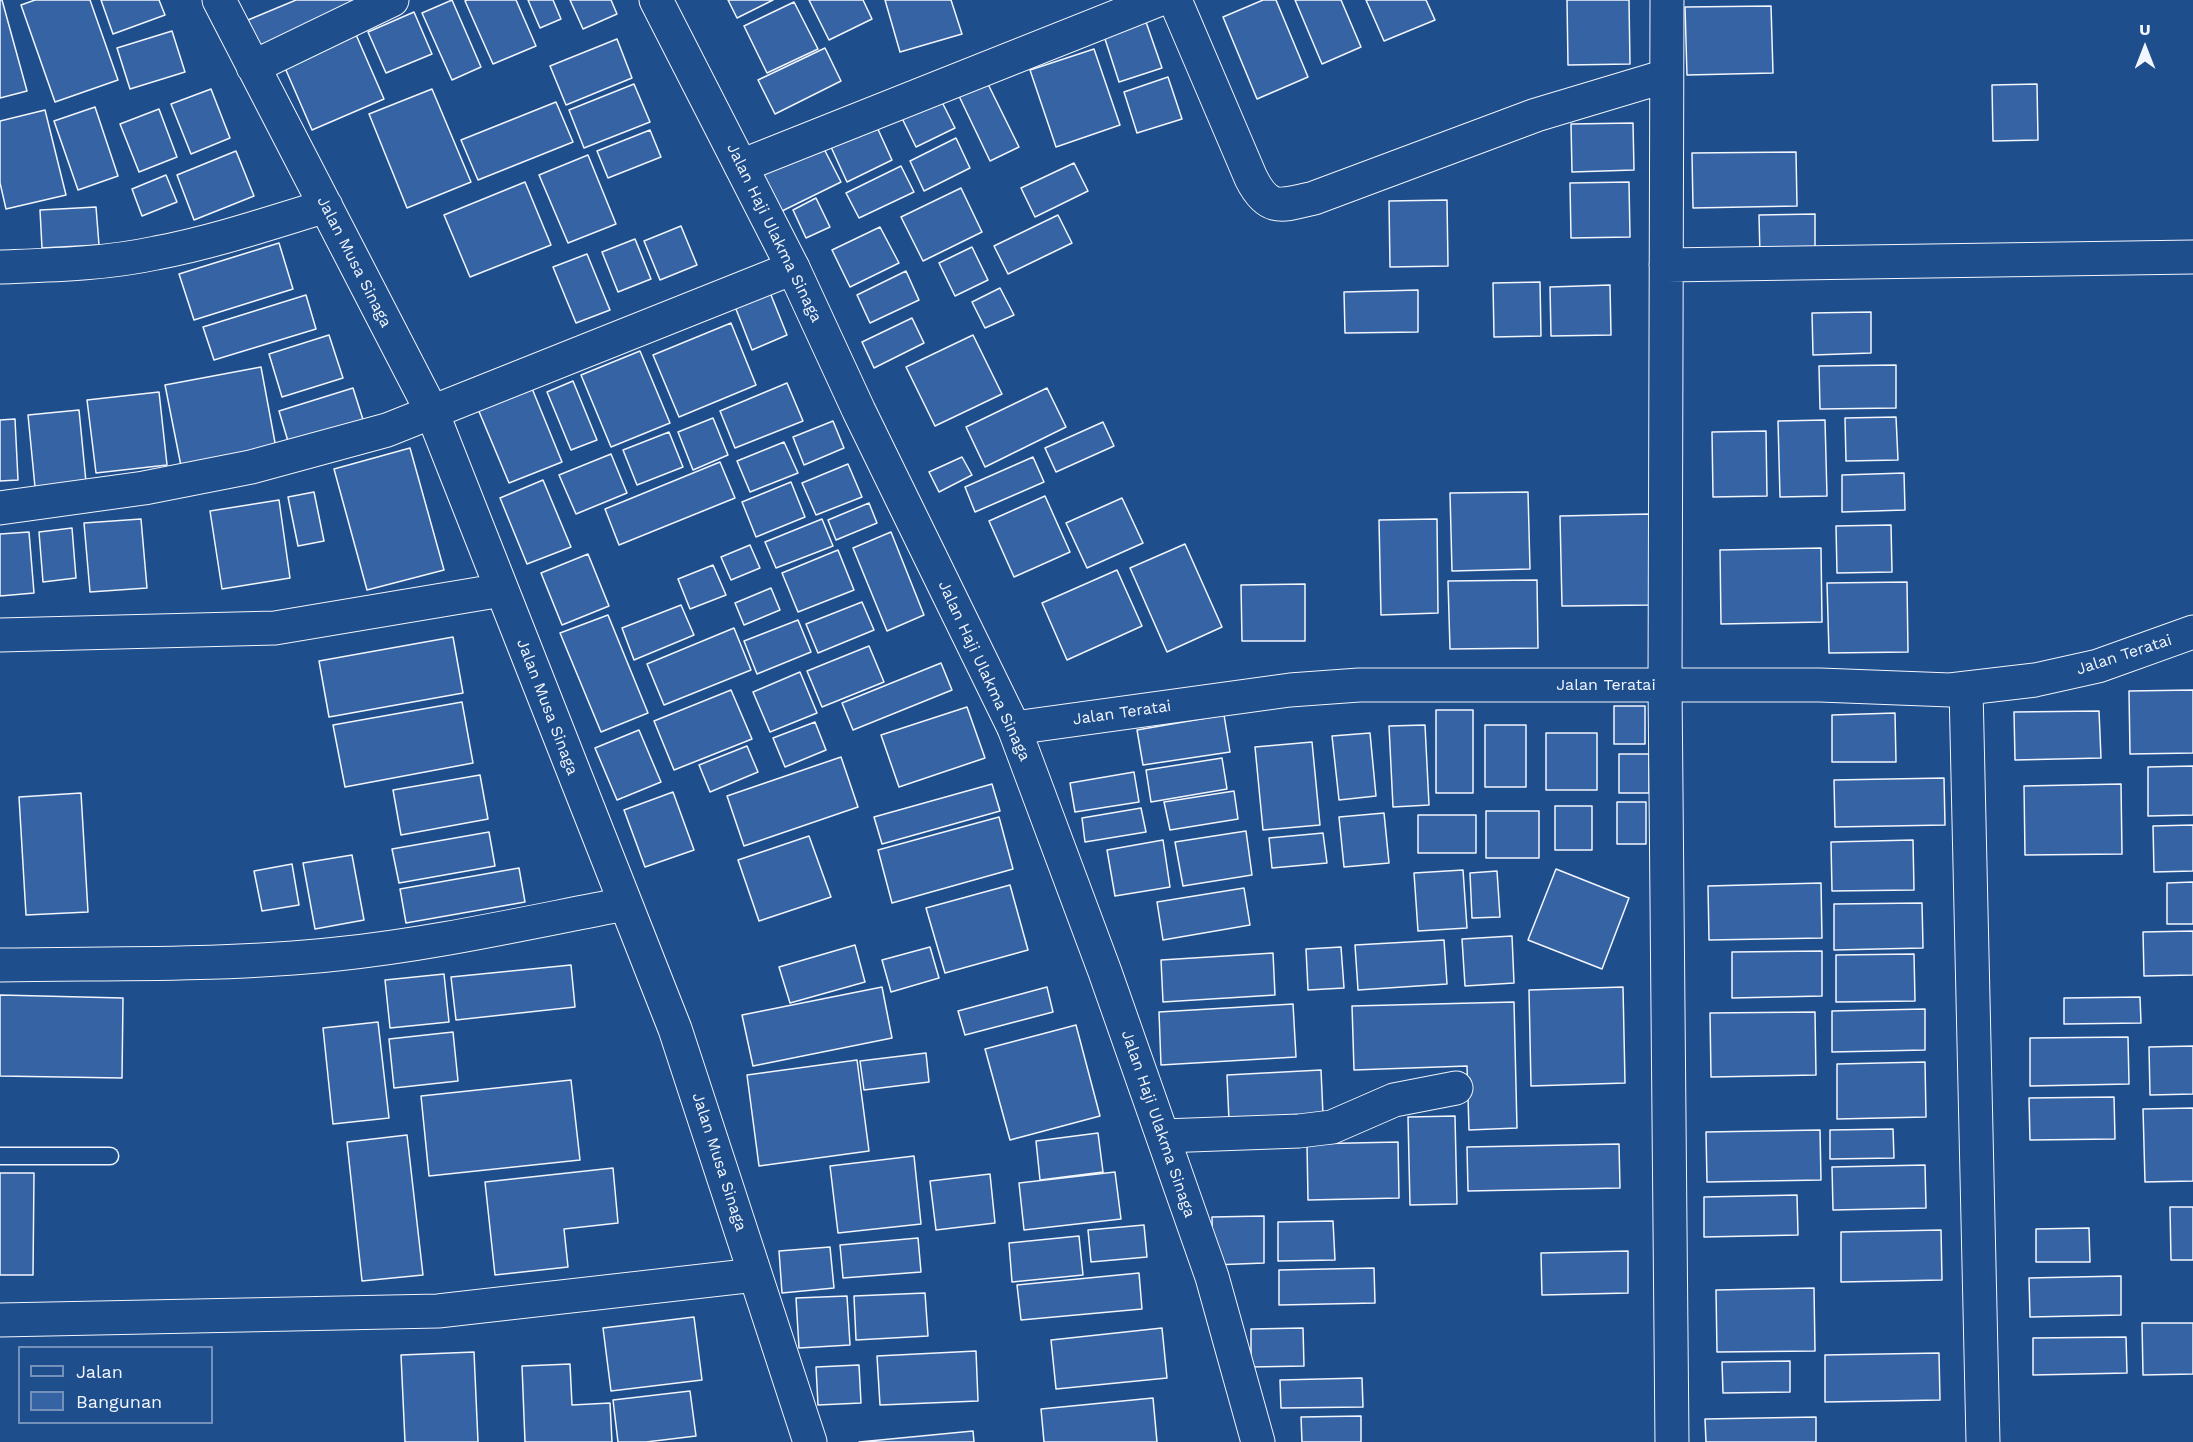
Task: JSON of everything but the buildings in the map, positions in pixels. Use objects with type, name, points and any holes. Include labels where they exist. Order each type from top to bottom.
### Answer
[{"type":"street","name":"Jalan Musa Sinaga","points":[[219,0],[432,412],[675,1029],[810,1442]]},
{"type":"street","points":[[253,67],[392,0]]},
{"type":"street","name":"Jalan Haji Ulakma Sinaga","points":[[656,0],[792,268],[859,411],[1014,728],[1105,972],[1212,1276],[1258,1442]]},
{"type":"street","points":[[741,166],[1158,0]]},
{"type":"street","points":[[1175,0],[1251,178],[1259,195],[1269,203],[1288,204],[1314,198],[1536,115],[1666,76]]},
{"type":"street","points":[[1667,0],[1665,685],[1672,1442]]},
{"type":"street","points":[[0,267],[87,263],[156,254],[326,206]]},
{"type":"street","points":[[1666,265],[2193,257]]},
{"type":"street","points":[[0,508],[144,488],[251,467],[387,430],[792,268]]},
{"type":"street","points":[[0,635],[275,628],[502,590]]},
{"type":"street","name":"Jalan Teratai","points":[[1014,728],[1290,690],[1359,685],[1820,685],[1950,690],[2035,680],[2098,666],[2193,632]]},
{"type":"street","points":[[1966,688],[1983,1442]]},
{"type":"street","points":[[0,966],[246,961],[338,954],[424,942],[625,904]]},
{"type":"street","points":[[1163,1136],[1299,1131],[1332,1126],[1394,1100],[1456,1088]]},
{"type":"street","points":[[0,1320],[438,1311],[755,1275]]},
{"type":"lane","points":[[0,1156],[110,1156]]}]
